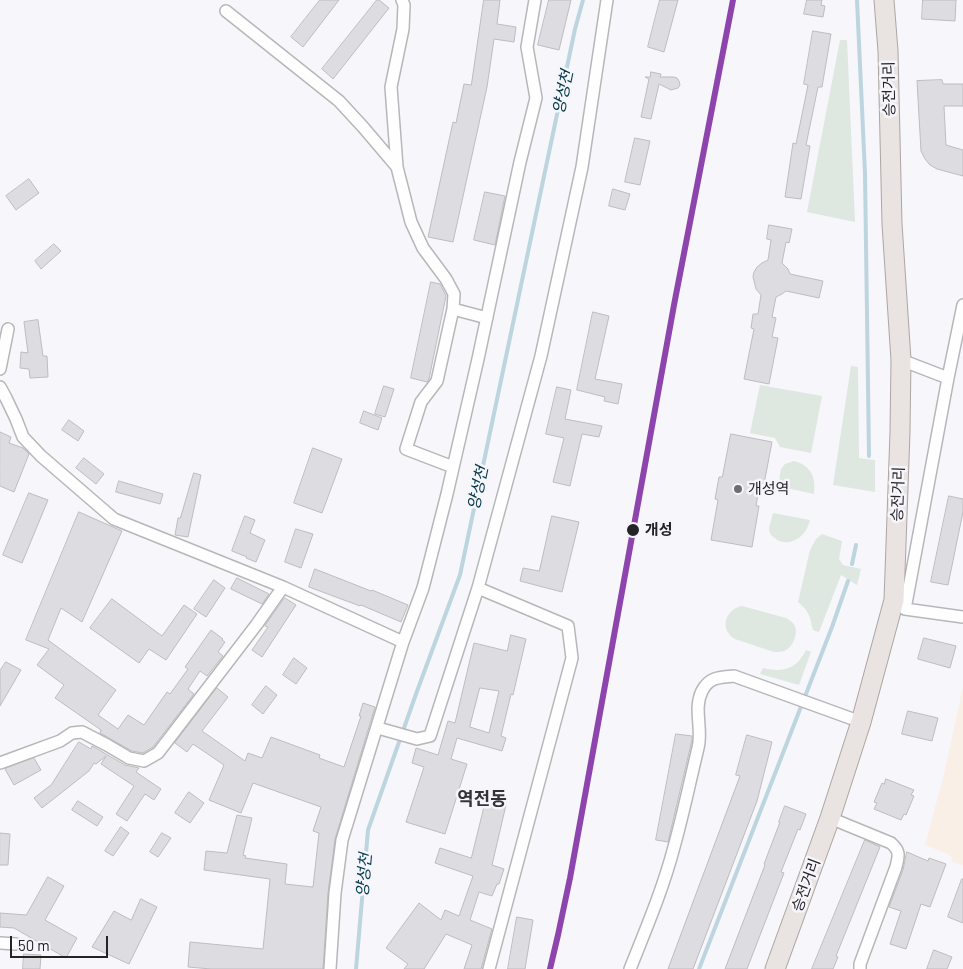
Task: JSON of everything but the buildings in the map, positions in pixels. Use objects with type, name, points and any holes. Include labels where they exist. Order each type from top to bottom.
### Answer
[{"type":"main road","name":"승전거리","points":[[775,969],[830,818],[899,604],[901,360],[892,224],[888,51],[884,0]]},
{"type":"street","points":[[402,0],[404,5],[403,30],[391,87],[397,168],[410,222],[423,248],[446,279],[454,294],[453,309],[437,381],[421,402],[406,449],[453,467]]},
{"type":"street","points":[[330,969],[335,893],[342,840],[403,642],[423,588],[453,467],[520,162],[536,98],[527,47],[535,0]]},
{"type":"street","points":[[378,728],[417,740],[430,736],[478,588],[544,347],[582,167],[607,0]]},
{"type":"street","points":[[226,11],[339,101],[397,168]]},
{"type":"street","points":[[963,305],[899,604],[963,617]]},
{"type":"street","points":[[453,309],[487,318]]},
{"type":"street","points":[[0,370],[8,329]]},
{"type":"street","points":[[901,360],[948,378]]},
{"type":"street","points":[[0,387],[23,437],[40,456],[114,519],[282,587],[403,642]]},
{"type":"street","points":[[0,763],[60,741],[72,733],[82,732],[130,758],[144,761],[158,753],[257,624],[282,587]]},
{"type":"street","points":[[478,588],[568,626],[572,658],[489,969]]},
{"type":"street","points":[[630,969],[647,927],[674,849],[700,740],[698,712],[701,693],[708,682],[721,676],[734,676],[861,722]]},
{"type":"street","points":[[830,818],[891,842],[899,855],[860,964],[860,969]]},
{"type":"street","points":[[0,944],[16,944]]},
{"type":"shaded area","points":[[840,40],[847,40],[855,222],[807,212]]},
{"type":"shaded area","points":[[851,366],[858,367],[859,458],[875,460],[875,492],[833,485]]},
{"type":"shaded area","points":[[760,385],[822,396],[811,453],[780,447],[775,438],[750,433]]},
{"type":"shaded area","points":[[794,461],[805,466],[811,473],[814,482],[814,494],[778,486],[781,469],[785,464]]},
{"type":"shaded area","points":[[773,513],[810,520],[800,537],[793,541],[782,542],[772,536],[769,531]]},
{"type":"shaded area","points":[[822,534],[842,541],[839,559],[843,565],[861,569],[857,585],[841,575],[819,632],[813,630],[805,608],[798,602],[810,550],[816,539]]},
{"type":"shaded area","points":[[742,606],[791,621],[795,626],[796,633],[791,646],[784,651],[774,652],[735,639],[730,635],[726,625],[728,615],[731,611]]},
{"type":"shaded area","points":[[806,650],[811,652],[799,685],[760,674],[763,668],[783,670],[789,668],[798,662]]},
{"type":"shaded area","points":[[963,687],[963,865],[953,862],[950,855],[925,845],[944,774]]},
{"type":"waterway","name":"양성천","points":[[356,969],[368,830],[460,575],[575,29],[583,0]]},
{"type":"waterway","points":[[857,0],[865,173],[869,456]]},
{"type":"waterway","points":[[852,564],[856,545]]},
{"type":"waterway","points":[[699,969],[832,627],[848,581]]},
{"type":"railway","points":[[550,969],[570,878],[633,530]]},
{"type":"transit line","points":[[550,969],[570,878],[674,305],[733,0]]},
{"type":"place","name":"개성역","points":[[738,489]]},
{"type":"place","name":"개성","points":[[633,530]]},
{"type":"district","name":"역전동","points":[[482,799]]}]
